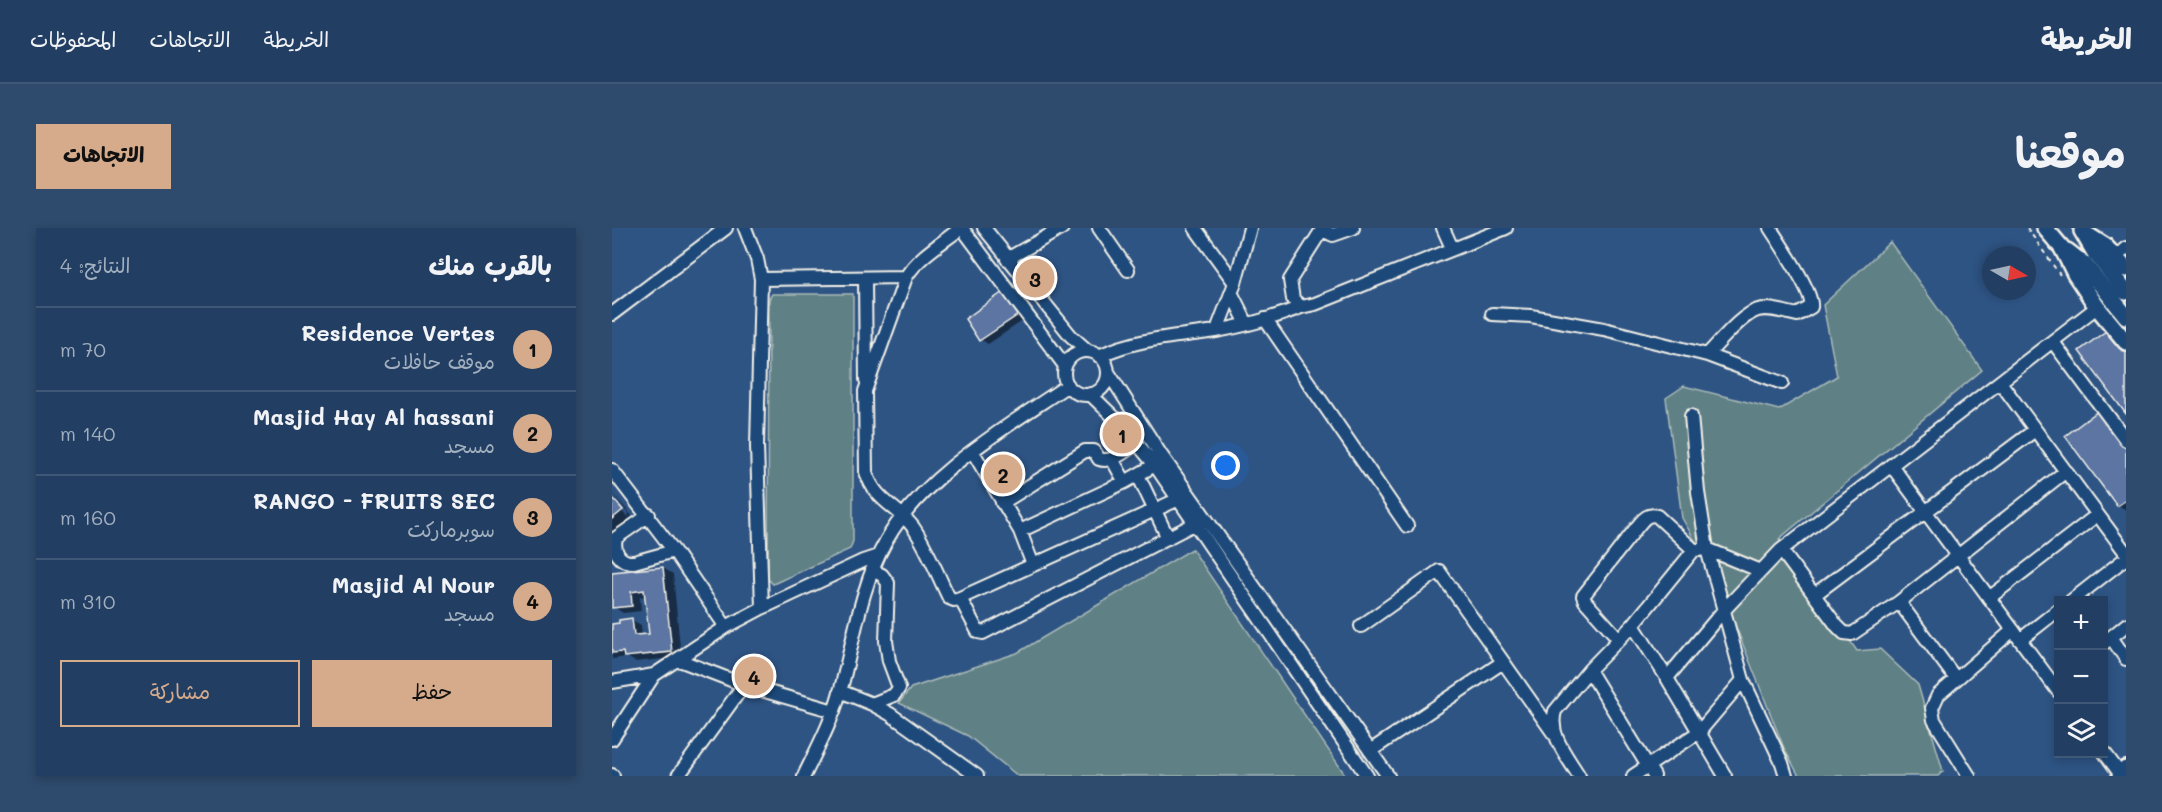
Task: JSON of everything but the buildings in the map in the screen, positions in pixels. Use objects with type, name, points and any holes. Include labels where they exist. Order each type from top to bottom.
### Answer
[{"type":"main road","points":[[2045,228],[2062,248],[2097,307],[2126,342]]},
{"type":"main road","points":[[2083,229],[2105,246],[2121,252],[2126,269]]},
{"type":"main road","points":[[2083,229],[2095,253],[2126,292]]},
{"type":"main road","points":[[2062,248],[2085,265],[2126,316]]},
{"type":"street","points":[[612,314],[726,228]]},
{"type":"street","points":[[745,228],[757,259],[761,279],[758,446],[762,608]]},
{"type":"street","points":[[866,391],[906,277],[920,259],[962,228],[1054,347],[1065,366]]},
{"type":"street","points":[[984,228],[1071,336],[1104,360],[1108,372],[1161,454],[1388,776]]},
{"type":"street","points":[[1007,258],[1062,228]]},
{"type":"street","points":[[1099,228],[1128,270]]},
{"type":"street","points":[[1195,228],[1234,289],[1247,324]]},
{"type":"street","points":[[1216,330],[1234,289],[1250,228]]},
{"type":"street","points":[[1301,307],[1293,299],[1290,280],[1322,229],[1327,234],[1336,235],[1353,228]]},
{"type":"street","points":[[1443,228],[1452,248]]},
{"type":"street","points":[[1108,372],[1101,389],[1090,394],[1077,393],[1068,385],[1064,375],[1068,360],[1077,353],[1093,353],[1278,316],[1315,304],[1506,228]]},
{"type":"street","points":[[1707,355],[1745,318],[1757,310],[1771,309],[1797,315],[1811,307],[1812,303],[1804,284],[1770,228]]},
{"type":"street","points":[[761,279],[906,277]]},
{"type":"street","points":[[865,279],[866,472],[875,492],[915,529],[949,598],[954,600],[960,598],[1179,499]]},
{"type":"street","points":[[1667,678],[1723,611],[1781,550],[2097,307]]},
{"type":"street","points":[[1492,314],[1532,316],[1604,329],[1707,355],[1782,383]]},
{"type":"street","points":[[1265,319],[1407,526]]},
{"type":"street","points":[[2053,342],[2126,440]]},
{"type":"street","points":[[2000,382],[2126,553]]},
{"type":"street","points":[[804,776],[834,711],[872,570],[902,516],[921,494],[973,452],[1068,385]]},
{"type":"street","points":[[1090,394],[1109,411],[1155,465],[1367,776]]},
{"type":"street","points":[[1691,416],[1698,492],[1707,549],[1723,611],[1743,680],[1786,776]]},
{"type":"street","points":[[1814,595],[2035,430]]},
{"type":"street","points":[[1002,502],[1085,451],[1094,451],[1103,461],[1112,459],[1137,443]]},
{"type":"street","points":[[973,452],[1020,531],[1033,565]]},
{"type":"street","points":[[1112,459],[1125,482]]},
{"type":"street","points":[[1020,531],[1125,482],[1155,465]]},
{"type":"street","points":[[1891,465],[2017,635],[2054,680]]},
{"type":"street","points":[[612,470],[649,515],[726,627]]},
{"type":"street","points":[[1781,550],[1837,626],[1847,634],[1852,634],[1899,602],[2066,471]]},
{"type":"street","points":[[1138,475],[1168,538]]},
{"type":"street","points":[[1619,639],[1583,596],[1637,527],[1652,514],[1657,516],[1694,550]]},
{"type":"street","points":[[1989,598],[2097,514]]},
{"type":"street","points":[[649,515],[616,538],[615,551],[619,557],[628,562],[634,562],[674,551]]},
{"type":"street","points":[[960,598],[978,632],[984,633],[1196,523]]},
{"type":"street","points":[[1554,735],[1555,711],[1589,670],[1633,625],[1694,550],[1707,549],[1761,571]]},
{"type":"street","points":[[612,682],[654,675],[726,627],[862,561],[878,556]]},
{"type":"street","points":[[2076,596],[2126,558]]},
{"type":"street","points":[[872,570],[882,575],[888,583],[886,641],[889,661],[899,688],[894,695],[872,704]]},
{"type":"street","points":[[1360,626],[1439,571],[1554,735],[1579,776]]},
{"type":"street","points":[[1899,602],[1956,680]]},
{"type":"street","points":[[1964,774],[1932,714],[1934,701],[1956,680],[2017,635],[2054,612]]},
{"type":"street","points":[[1633,625],[1725,776]]},
{"type":"street","points":[[2108,639],[2126,625]]},
{"type":"street","points":[[2108,641],[2126,659]]},
{"type":"street","points":[[679,660],[744,685],[834,711]]},
{"type":"street","points":[[1370,751],[1503,662]]},
{"type":"street","points":[[1589,670],[1651,771]]},
{"type":"street","points":[[612,740],[654,675]]},
{"type":"street","points":[[1633,776],[1651,771],[1699,732],[1743,680]]},
{"type":"street","points":[[678,776],[744,685]]},
{"type":"street","points":[[840,691],[890,714],[977,776]]},
{"type":"street","points":[[2108,758],[2122,773]]},
{"type":"path","points":[[2027,228],[2061,276]]},
{"type":"green space","points":[[1890,242],[1982,370],[1779,539],[1857,651],[1880,649],[1918,685],[1943,771],[1938,776],[1799,776],[1784,748],[1717,579],[1682,518],[1666,398],[1684,386],[1779,410],[1837,376],[1823,305]]},
{"type":"green space","points":[[772,294],[853,294],[853,541],[850,549],[773,584],[768,579],[769,299]]},
{"type":"green space","points":[[1192,549],[1346,776],[1018,776],[968,736],[899,703],[911,688],[1017,653]]},
{"type":"place","name":"RANGO - FRUITS SEC","points":[[1035,278]]},
{"type":"place","name":"Residence Vertes","points":[[1122,434]]},
{"type":"place","name":"Masjid Hay Al hassani","points":[[1003,474]]},
{"type":"place","name":"Masjid Al Nour","points":[[754,676]]}]
